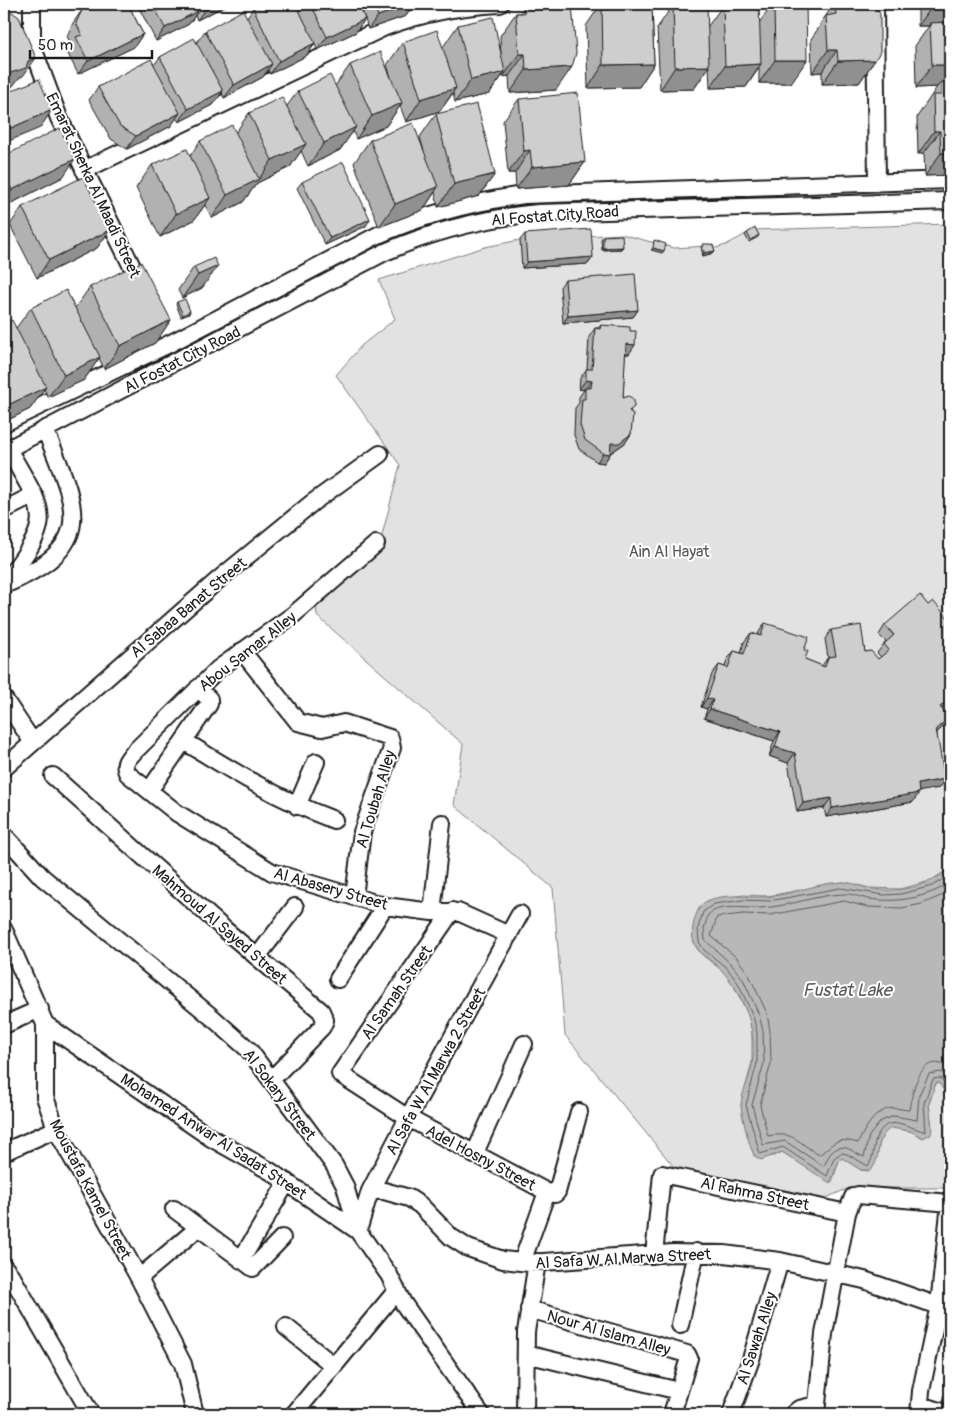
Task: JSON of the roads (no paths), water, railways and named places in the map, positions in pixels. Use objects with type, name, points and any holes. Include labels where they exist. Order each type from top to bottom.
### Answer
[{"type":"street","name":"Emarat Sherka Al Maadi Street","points":[[32,4],[32,45],[59,118],[149,299]]},
{"type":"street","points":[[84,170],[385,28],[417,15],[472,6],[500,4]]},
{"type":"street","points":[[875,4],[877,183]]},
{"type":"street","name":"Al Fostat City Road","points":[[4,423],[171,343],[378,235],[406,222],[464,205],[524,195],[950,180]]},
{"type":"street","name":"Al Fostat City Road","points":[[6,450],[385,252],[445,230],[483,220],[538,213],[950,201]]},
{"type":"street","points":[[162,325],[180,360]]},
{"type":"street","points":[[4,584],[31,573],[44,564],[57,553],[72,530],[73,520],[66,487],[45,429]]},
{"type":"street","points":[[4,584],[28,552],[39,528],[41,513],[34,495],[6,450]]},
{"type":"street","name":"Al Sabaa Banat Street","points":[[4,768],[32,741],[218,580],[312,503],[380,454]]},
{"type":"street","points":[[4,510],[34,495]]},
{"type":"street","name":"Abou Samar Alley","points":[[125,764],[132,754],[218,669],[293,614],[376,544]]},
{"type":"street","name":"Al Toubah Alley","points":[[242,651],[298,722],[322,728],[344,723],[390,738],[392,741],[392,748],[362,832],[354,897]]},
{"type":"street","points":[[148,791],[210,702],[198,688]]},
{"type":"street","points":[[4,699],[32,741]]},
{"type":"street","points":[[184,741],[260,787],[297,806],[334,820]]},
{"type":"street","points":[[297,806],[316,762]]},
{"type":"street","name":"Al Abasery Street","points":[[125,764],[128,774],[177,813],[272,872],[385,906],[432,912],[452,911],[509,935]]},
{"type":"street","name":"Mahmoud Al Sayed Street","points":[[53,776],[324,1016],[322,1026],[272,1080]]},
{"type":"street","points":[[432,912],[442,823]]},
{"type":"street","name":"Al Sokary Street","points":[[4,835],[42,877],[214,1018],[249,1050],[334,1165],[345,1186],[358,1230],[380,1259],[403,1303],[481,1414]]},
{"type":"street","points":[[338,979],[385,906]]},
{"type":"street","points":[[257,957],[295,907]]},
{"type":"street","name":"Al Samah Street","points":[[340,1074],[452,911]]},
{"type":"street","name":"Al Safa W Al Marwa 2 Street","points":[[358,1230],[370,1191],[520,914]]},
{"type":"street","name":"Moustafa Kamel Street","points":[[4,930],[43,1017],[45,1097],[56,1129],[139,1278],[183,1364],[195,1414]]},
{"type":"street","points":[[4,1025],[43,1017]]},
{"type":"street","name":"Mohamed Anwar Al Sadat Street","points":[[43,1017],[211,1138],[287,1182],[358,1230]]},
{"type":"street","points":[[474,1155],[524,1044]]},
{"type":"street","name":"Adel Hosny Street","points":[[340,1074],[408,1118],[474,1155],[547,1192]]},
{"type":"street","points":[[525,1414],[526,1332],[530,1309],[529,1262],[547,1192],[555,1194],[557,1192],[579,1112]]},
{"type":"street","points":[[4,1152],[56,1129]]},
{"type":"street","name":"Al Rahma Street","points":[[654,1255],[662,1174],[847,1212]]},
{"type":"street","points":[[241,1260],[287,1182]]},
{"type":"street","name":"Al Safa W Al Marwa Street","points":[[370,1191],[384,1191],[409,1198],[420,1205],[452,1238],[468,1248],[503,1260],[529,1262],[696,1252],[780,1261],[882,1286],[945,1307]]},
{"type":"street","points":[[793,1414],[798,1409],[816,1410],[820,1365],[835,1274],[847,1212],[854,1195],[950,1203],[945,1307],[920,1409],[949,1414]]},
{"type":"street","points":[[174,1209],[250,1267],[255,1267],[282,1238]]},
{"type":"street","points":[[139,1278],[198,1228]]},
{"type":"street","points":[[680,1325],[696,1252]]},
{"type":"street","name":"Al Sawah Alley","points":[[731,1414],[752,1358],[780,1261]]},
{"type":"street","points":[[7,1276],[91,1414]]},
{"type":"street","points":[[294,1414],[397,1290]]},
{"type":"street","name":"Nour Al Islam Alley","points":[[530,1309],[689,1356],[679,1391]]},
{"type":"street","points":[[286,1327],[334,1366]]},
{"type":"street","points":[[526,1354],[679,1391],[672,1414]]},
{"type":"water","name":"Fustat Lake","points":[[950,868],[950,1099],[939,1083],[936,1083],[929,1104],[931,1134],[923,1138],[910,1131],[891,1128],[882,1137],[877,1160],[871,1170],[861,1170],[842,1158],[830,1183],[782,1152],[761,1160],[757,1158],[748,1140],[741,1105],[752,1065],[753,1041],[751,1028],[744,1005],[732,983],[719,967],[697,948],[694,942],[692,935],[693,926],[699,908],[707,901],[719,897],[767,897],[831,883],[852,883],[879,890],[901,889],[932,880]]},
{"type":"park label","name":"Ain Al Hayat","points":[[669,551]]}]
